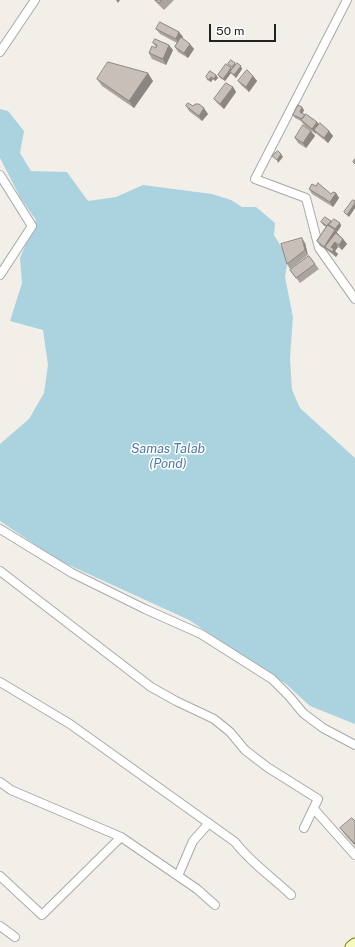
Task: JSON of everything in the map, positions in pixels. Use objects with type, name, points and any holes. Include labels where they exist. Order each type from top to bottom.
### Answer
[{"type":"street","points":[[0,52],[35,0]]},
{"type":"street","points":[[347,0],[255,179],[306,198],[319,248],[355,299]]},
{"type":"street","points":[[0,175],[32,226],[0,275]]},
{"type":"street","points":[[0,529],[72,573],[145,609],[201,634],[272,679],[303,713],[323,728],[355,745]]},
{"type":"street","points":[[0,571],[151,687],[214,719],[230,732],[245,750],[267,767],[318,799],[304,828]]},
{"type":"street","points":[[0,682],[70,724],[235,842],[246,856],[268,873],[291,895]]},
{"type":"street","points":[[0,782],[11,790],[122,838],[178,876],[215,905]]},
{"type":"street","points":[[314,809],[355,855]]},
{"type":"street","points":[[178,876],[194,841],[209,823]]},
{"type":"street","points":[[0,876],[42,915],[122,838]]},
{"type":"street","points":[[0,926],[15,937]]},
{"type":"water","name":"Samas Talab (Pond)","points":[[0,109],[8,111],[24,131],[20,153],[31,171],[67,172],[88,201],[116,197],[143,185],[212,194],[231,200],[242,207],[256,207],[275,223],[274,235],[288,258],[285,277],[293,317],[290,358],[292,390],[300,408],[355,458],[355,724],[310,706],[286,684],[189,620],[58,560],[0,521],[0,444],[29,419],[44,393],[48,365],[43,330],[10,321],[22,283],[20,258],[36,220],[21,199],[0,158]]},
{"type":"building","points":[[160,22],[179,32],[176,39],[156,29]]},
{"type":"building","points":[[181,37],[190,44],[184,53],[175,47]]},
{"type":"building","points":[[155,39],[169,45],[163,59],[149,53],[152,46],[156,48],[157,45],[153,43]]},
{"type":"building","points":[[231,60],[235,63],[232,67],[228,64]]},
{"type":"building","points":[[108,62],[148,73],[129,101],[97,79]]},
{"type":"building","points":[[237,63],[241,66],[234,75],[230,72]]},
{"type":"building","points":[[226,64],[231,68],[223,79],[218,75]]},
{"type":"building","points":[[247,70],[253,76],[246,87],[238,81]]},
{"type":"building","points":[[210,71],[216,75],[214,79],[211,77],[209,80],[206,77]]},
{"type":"building","points":[[226,83],[233,87],[220,104],[214,99]]},
{"type":"building","points":[[188,103],[193,106],[195,104],[199,104],[204,108],[199,116],[186,106]]},
{"type":"building","points":[[298,105],[302,107],[300,112],[305,115],[302,119],[293,115]]},
{"type":"building","points":[[306,114],[317,122],[312,129],[301,120]]},
{"type":"building","points":[[320,123],[329,131],[324,138],[314,130]]},
{"type":"building","points":[[303,125],[311,131],[303,143],[295,138]]},
{"type":"building","points":[[278,151],[281,154],[277,160],[272,156]]},
{"type":"building","points":[[318,183],[331,194],[333,192],[336,193],[330,202],[309,189],[312,184],[316,186]]},
{"type":"building","points":[[353,200],[355,203],[347,215],[344,212]]},
{"type":"building","points":[[325,217],[331,221],[327,226],[321,222]]},
{"type":"building","points":[[334,219],[340,223],[335,229],[329,225]]},
{"type":"building","points":[[328,225],[335,230],[324,247],[317,241]]},
{"type":"building","points":[[336,233],[343,239],[339,245],[335,242],[331,247],[334,249],[332,252],[325,247]]},
{"type":"building","points":[[302,238],[305,250],[287,264],[281,244]]},
{"type":"building","points":[[309,256],[315,264],[296,278],[290,270]]},
{"type":"building","points":[[352,818],[355,821],[355,844],[340,828]]}]
